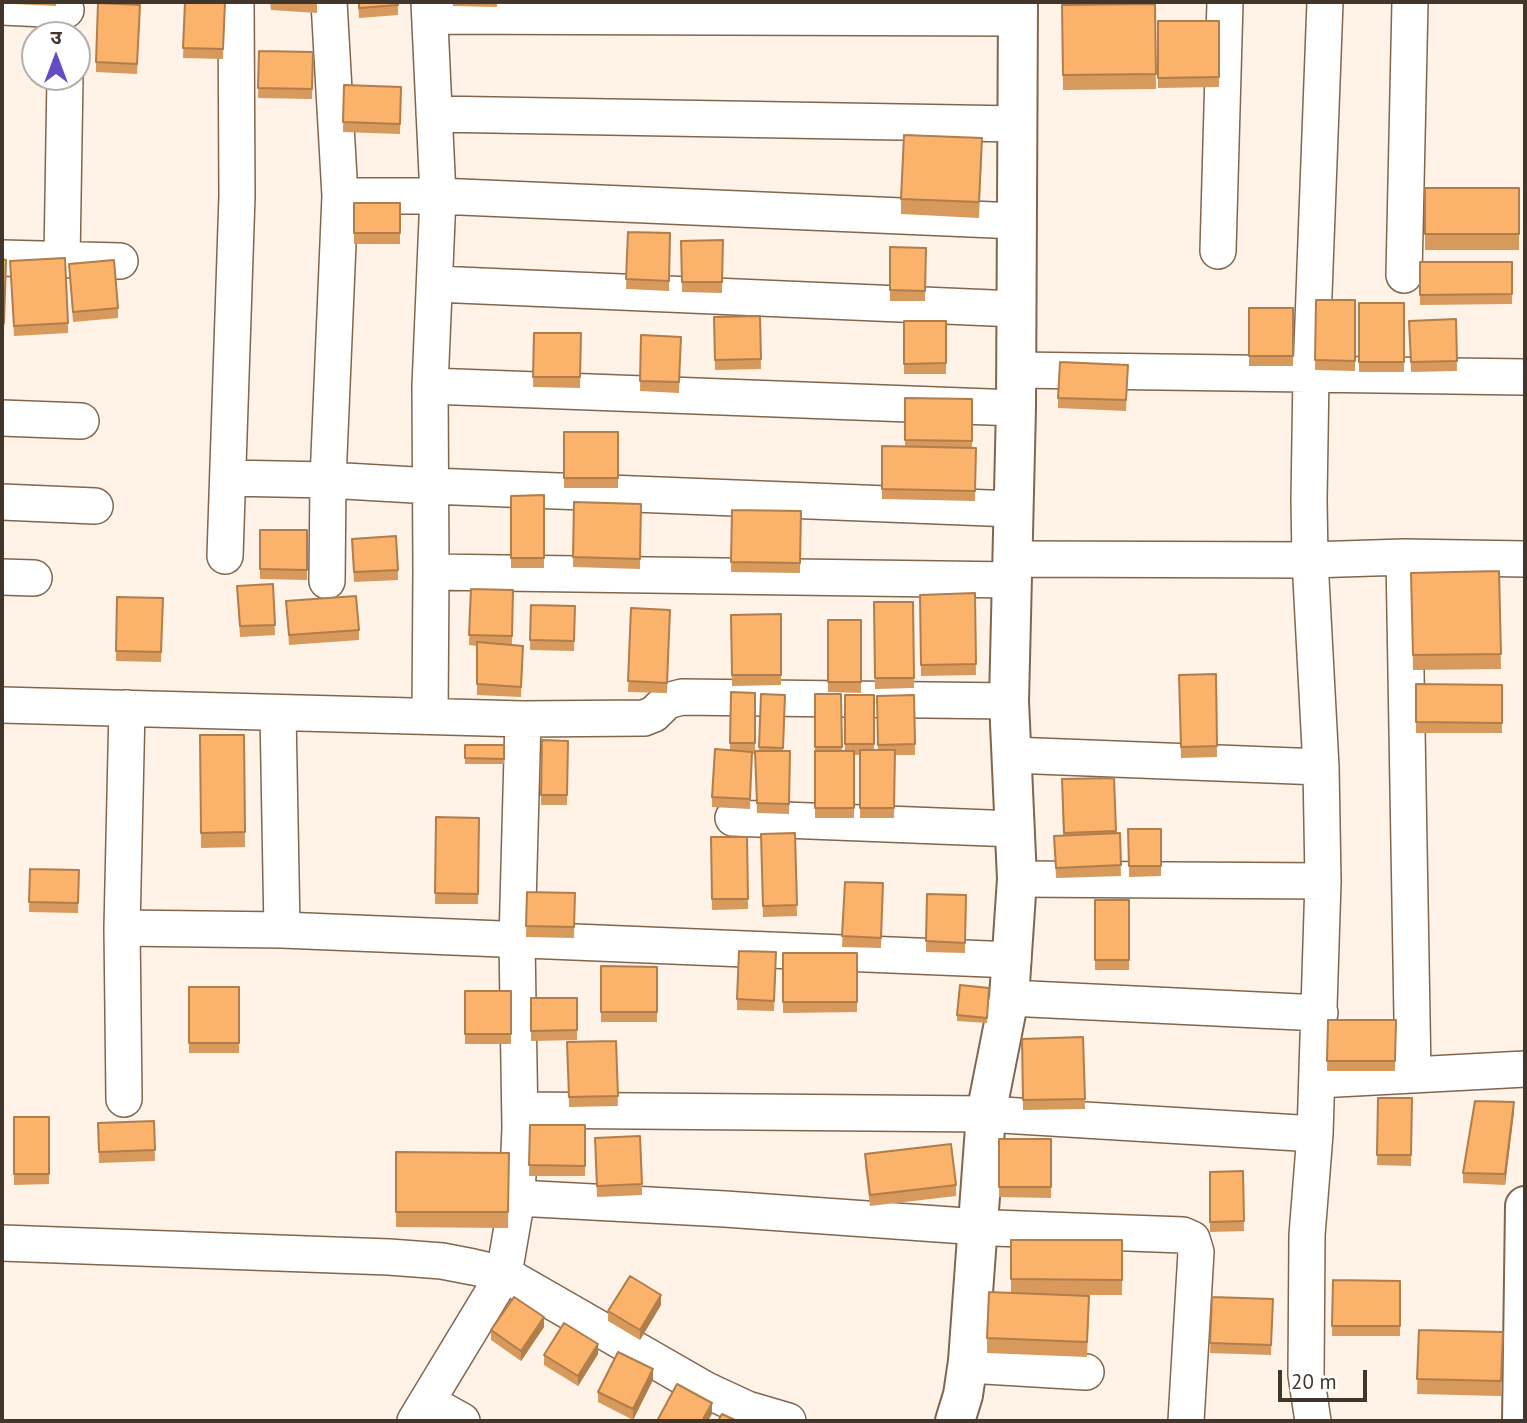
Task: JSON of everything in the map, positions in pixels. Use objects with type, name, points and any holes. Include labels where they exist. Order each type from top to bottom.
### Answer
[{"type":"street","points":[[225,556],[237,196],[236,2]]},
{"type":"street","points":[[327,581],[328,480],[340,196],[329,2]]},
{"type":"street","points":[[1217,251],[1224,2]]},
{"type":"street","points":[[1313,1421],[1306,1375],[1307,1235],[1318,1080],[1323,881],[1321,767],[1310,560],[1311,374],[1325,2]]},
{"type":"street","points":[[1404,275],[1410,2]]},
{"type":"street","points":[[2,7],[66,15]]},
{"type":"street","points":[[430,716],[430,386],[438,196],[429,9],[1018,10],[1016,408],[1009,701],[1017,879],[1009,998],[986,1114],[968,1365],[955,1421]]},
{"type":"street","points":[[62,259],[65,91]]},
{"type":"street","points":[[434,114],[1018,124]]},
{"type":"street","points":[[340,196],[438,196],[1017,221]]},
{"type":"street","points":[[2,258],[120,261]]},
{"type":"street","points":[[435,284],[1016,309]]},
{"type":"street","points":[[1016,370],[1525,377]]},
{"type":"street","points":[[430,386],[1016,408]]},
{"type":"street","points":[[2,418],[80,421]]},
{"type":"street","points":[[228,478],[1014,509]]},
{"type":"street","points":[[2,502],[95,506]]},
{"type":"street","points":[[1404,558],[1413,1075]]},
{"type":"street","points":[[432,572],[1012,570],[1310,560],[1525,559]]},
{"type":"street","points":[[2,705],[523,719],[644,718],[654,714],[667,701],[682,697],[1009,701]]},
{"type":"street","points":[[124,1099],[122,928],[127,708]]},
{"type":"street","points":[[278,713],[282,930]]},
{"type":"street","points":[[462,1421],[421,1412],[504,1273],[517,1198],[520,1110],[517,941],[523,719]]},
{"type":"street","points":[[1011,755],[1321,767]]},
{"type":"street","points":[[733,818],[1015,829]]},
{"type":"street","points":[[1017,879],[1323,881]]},
{"type":"street","points":[[122,928],[282,930],[1013,960]]},
{"type":"street","points":[[1009,998],[1320,1013]]},
{"type":"street","points":[[1318,1080],[1525,1069]]},
{"type":"street","points":[[520,1110],[986,1114],[1315,1134]]},
{"type":"street","points":[[517,1198],[711,1208],[978,1227],[1183,1235],[1192,1239],[1196,1252],[1186,1421]]},
{"type":"street","points":[[1521,1421],[1525,1224]]},
{"type":"street","points":[[2,1243],[417,1258],[504,1273],[706,1390],[747,1409],[788,1421]]},
{"type":"street","points":[[968,1365],[1086,1372]]},
{"type":"building","points":[[185,2],[225,2],[223,49],[183,48]]},
{"type":"building","points":[[359,2],[398,2],[398,5],[359,8]]},
{"type":"building","points":[[98,3],[140,5],[137,64],[96,62]]},
{"type":"building","points":[[1155,4],[1156,74],[1063,75],[1062,5]]},
{"type":"building","points":[[1158,21],[1219,21],[1219,77],[1158,78]]},
{"type":"building","points":[[259,51],[313,52],[312,89],[258,88]]},
{"type":"building","points":[[344,85],[401,87],[400,124],[343,122]]},
{"type":"building","points":[[904,135],[982,138],[979,202],[901,199]]},
{"type":"building","points":[[1425,188],[1519,188],[1519,234],[1425,234]]},
{"type":"building","points":[[354,203],[400,203],[400,233],[354,233]]},
{"type":"building","points":[[628,232],[670,233],[669,281],[626,279]]},
{"type":"building","points":[[723,240],[722,282],[682,282],[681,241]]},
{"type":"building","points":[[890,247],[926,248],[925,291],[890,290]]},
{"type":"building","points":[[65,258],[68,323],[14,326],[10,261]]},
{"type":"building","points":[[2,259],[6,260],[4,323],[2,323]]},
{"type":"building","points":[[114,260],[118,308],[73,312],[69,264]]},
{"type":"building","points":[[1420,262],[1512,262],[1512,294],[1420,295]]},
{"type":"building","points":[[1316,300],[1355,300],[1355,361],[1315,360]]},
{"type":"building","points":[[1359,303],[1404,303],[1404,362],[1359,362]]},
{"type":"building","points":[[1249,308],[1293,308],[1293,356],[1249,356]]},
{"type":"building","points":[[760,316],[761,359],[715,360],[714,317]]},
{"type":"building","points":[[1456,319],[1457,361],[1411,362],[1409,321]]},
{"type":"building","points":[[904,321],[946,321],[946,363],[904,364]]},
{"type":"building","points":[[534,333],[581,333],[580,377],[533,377]]},
{"type":"building","points":[[641,335],[681,337],[679,382],[640,381]]},
{"type":"building","points":[[1060,362],[1128,365],[1126,400],[1058,398]]},
{"type":"building","points":[[905,398],[972,399],[972,441],[905,440]]},
{"type":"building","points":[[564,432],[618,432],[618,478],[564,478]]},
{"type":"building","points":[[882,446],[976,448],[975,491],[882,489]]},
{"type":"building","points":[[544,495],[544,558],[511,558],[511,496]]},
{"type":"building","points":[[574,502],[641,504],[640,559],[573,557]]},
{"type":"building","points":[[732,510],[801,511],[800,563],[731,562]]},
{"type":"building","points":[[260,530],[307,530],[307,570],[260,569]]},
{"type":"building","points":[[396,536],[398,570],[354,572],[352,539]]},
{"type":"building","points":[[1499,571],[1501,654],[1413,655],[1411,573]]},
{"type":"building","points":[[273,584],[275,625],[240,626],[237,586]]},
{"type":"building","points":[[471,589],[513,590],[512,636],[469,635]]},
{"type":"building","points":[[975,593],[976,664],[921,665],[920,595]]},
{"type":"building","points":[[356,596],[359,630],[289,635],[286,601]]},
{"type":"building","points":[[117,597],[163,598],[161,652],[116,651]]},
{"type":"building","points":[[874,602],[913,602],[914,678],[875,678]]},
{"type":"building","points":[[531,605],[575,606],[574,641],[530,640]]},
{"type":"building","points":[[631,608],[670,610],[667,683],[628,681]]},
{"type":"building","points":[[781,614],[781,675],[732,675],[731,615]]},
{"type":"building","points":[[828,620],[861,620],[861,682],[828,682]]},
{"type":"building","points":[[477,642],[523,646],[521,687],[477,684]]},
{"type":"building","points":[[1216,674],[1217,746],[1181,747],[1179,675]]},
{"type":"building","points":[[1416,684],[1502,685],[1502,723],[1416,722]]},
{"type":"building","points":[[731,692],[755,693],[755,743],[730,743]]},
{"type":"building","points":[[761,694],[785,695],[783,748],[759,747]]},
{"type":"building","points":[[815,694],[841,694],[842,747],[815,747]]},
{"type":"building","points":[[845,695],[874,695],[874,744],[845,744]]},
{"type":"building","points":[[914,695],[915,744],[878,745],[877,696]]},
{"type":"building","points":[[200,735],[244,735],[245,832],[201,833]]},
{"type":"building","points":[[542,740],[568,741],[567,795],[541,795]]},
{"type":"building","points":[[465,745],[504,745],[504,759],[465,758]]},
{"type":"building","points":[[715,749],[752,752],[750,799],[712,797]]},
{"type":"building","points":[[860,750],[895,750],[894,808],[860,808]]},
{"type":"building","points":[[755,751],[790,751],[789,804],[757,803]]},
{"type":"building","points":[[815,751],[854,751],[854,808],[815,808]]},
{"type":"building","points":[[1114,778],[1116,831],[1064,833],[1062,779]]},
{"type":"building","points":[[436,817],[479,818],[478,894],[435,893]]},
{"type":"building","points":[[1128,829],[1161,829],[1161,866],[1129,866]]},
{"type":"building","points":[[795,833],[797,905],[763,906],[761,834]]},
{"type":"building","points":[[1120,833],[1121,865],[1056,868],[1054,836]]},
{"type":"building","points":[[711,837],[747,837],[748,899],[712,899]]},
{"type":"building","points":[[30,869],[79,870],[78,903],[29,902]]},
{"type":"building","points":[[845,882],[883,883],[881,938],[842,936]]},
{"type":"building","points":[[527,892],[575,893],[574,927],[526,926]]},
{"type":"building","points":[[927,894],[966,895],[965,943],[926,941]]},
{"type":"building","points":[[1095,900],[1129,900],[1129,960],[1095,960]]},
{"type":"building","points":[[739,951],[776,952],[774,1001],[737,999]]},
{"type":"building","points":[[783,953],[857,953],[857,1002],[783,1002]]},
{"type":"building","points":[[601,966],[657,967],[657,1012],[601,1012]]},
{"type":"building","points":[[960,985],[989,988],[987,1018],[957,1015]]},
{"type":"building","points":[[189,987],[239,987],[239,1043],[189,1043]]},
{"type":"building","points":[[465,991],[511,991],[511,1034],[465,1034]]},
{"type":"building","points":[[531,998],[577,998],[577,1030],[531,1031]]},
{"type":"building","points":[[1328,1020],[1396,1020],[1395,1061],[1327,1061]]},
{"type":"building","points":[[1083,1037],[1085,1099],[1023,1100],[1022,1039]]},
{"type":"building","points":[[616,1041],[618,1096],[569,1097],[567,1042]]},
{"type":"building","points":[[1378,1098],[1412,1098],[1411,1155],[1377,1155]]},
{"type":"building","points":[[1475,1101],[1514,1102],[1505,1174],[1463,1173]]},
{"type":"building","points":[[14,1117],[49,1117],[49,1174],[14,1174]]},
{"type":"building","points":[[154,1121],[155,1150],[99,1152],[98,1123]]},
{"type":"building","points":[[530,1125],[585,1125],[585,1166],[529,1165]]},
{"type":"building","points":[[640,1136],[642,1184],[597,1186],[595,1138]]},
{"type":"building","points":[[999,1139],[1051,1139],[1051,1187],[999,1187]]},
{"type":"building","points":[[951,1144],[956,1185],[870,1195],[865,1154]]},
{"type":"building","points":[[396,1152],[509,1153],[508,1212],[396,1212]]},
{"type":"building","points":[[1243,1171],[1244,1221],[1210,1222],[1210,1172]]},
{"type":"building","points":[[1011,1240],[1122,1240],[1122,1280],[1011,1279]]},
{"type":"building","points":[[630,1276],[661,1295],[640,1330],[608,1311]]},
{"type":"building","points":[[1333,1280],[1400,1281],[1400,1326],[1332,1326]]},
{"type":"building","points":[[989,1292],[1089,1296],[1087,1342],[987,1338]]},
{"type":"building","points":[[514,1297],[544,1317],[521,1351],[491,1330]]},
{"type":"building","points":[[1212,1297],[1273,1299],[1271,1345],[1210,1343]]},
{"type":"building","points":[[564,1323],[598,1344],[578,1376],[544,1355]]},
{"type":"building","points":[[1419,1330],[1503,1332],[1501,1381],[1417,1379]]},
{"type":"building","points":[[618,1352],[653,1369],[633,1409],[598,1392]]},
{"type":"building","points":[[677,1384],[712,1403],[702,1421],[657,1421]]},
{"type":"building","points":[[722,1414],[737,1421],[718,1421]]}]
